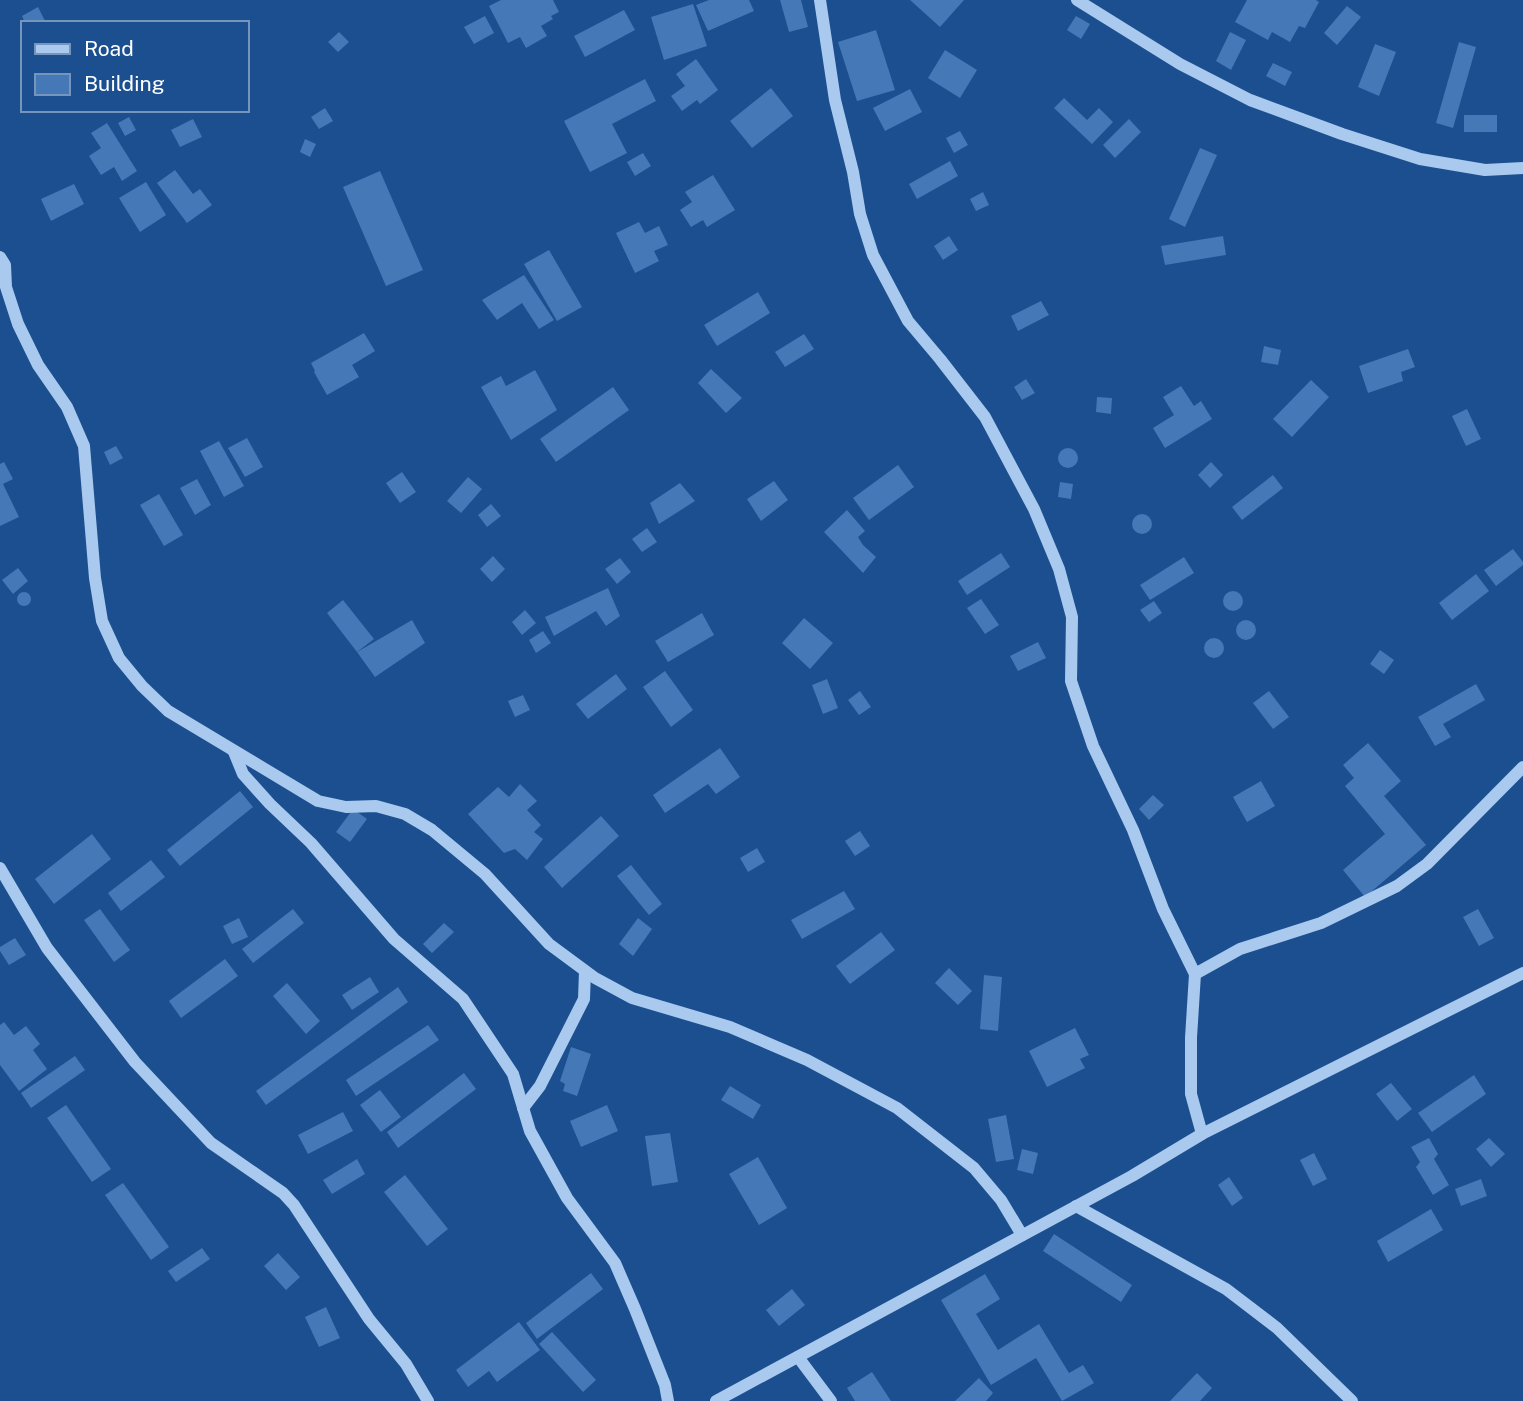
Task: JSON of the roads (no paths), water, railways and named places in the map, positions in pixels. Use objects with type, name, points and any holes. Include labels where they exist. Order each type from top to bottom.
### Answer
[{"type":"street","points":[[820,0],[835,100],[853,172],[860,214],[873,255],[908,321],[985,417],[1034,509],[1059,569],[1072,617],[1070,681],[1093,746],[1133,830],[1163,909],[1195,974],[1191,1038],[1192,1094],[1202,1134]]},
{"type":"street","points":[[1077,0],[1180,64],[1250,100],[1420,159],[1485,170],[1523,169]]},
{"type":"street","points":[[0,257],[5,265],[6,287],[18,324],[38,365],[67,407],[84,446],[102,621],[119,658],[167,711],[318,801],[346,807],[376,806],[405,814],[432,830],[485,874],[549,944],[595,978],[632,998],[730,1027],[807,1060],[897,1108],[974,1168],[1001,1200],[1022,1235]]},
{"type":"street","points":[[233,752],[243,774],[311,843],[394,939],[463,999],[513,1074],[530,1131],[567,1198],[615,1263],[665,1385],[668,1401]]},
{"type":"street","points":[[1195,974],[1240,949],[1321,923],[1397,886],[1427,864],[1523,767]]},
{"type":"street","points":[[0,869],[47,948],[135,1062],[211,1143],[283,1194],[293,1205],[369,1319],[406,1364],[428,1401]]},
{"type":"street","points":[[523,1108],[540,1086],[584,999],[585,971]]},
{"type":"street","points":[[716,1401],[1132,1176],[1202,1134],[1523,974]]},
{"type":"street","points":[[1076,1206],[1226,1289],[1277,1328],[1352,1401]]},
{"type":"street","points":[[798,1357],[831,1401]]}]
